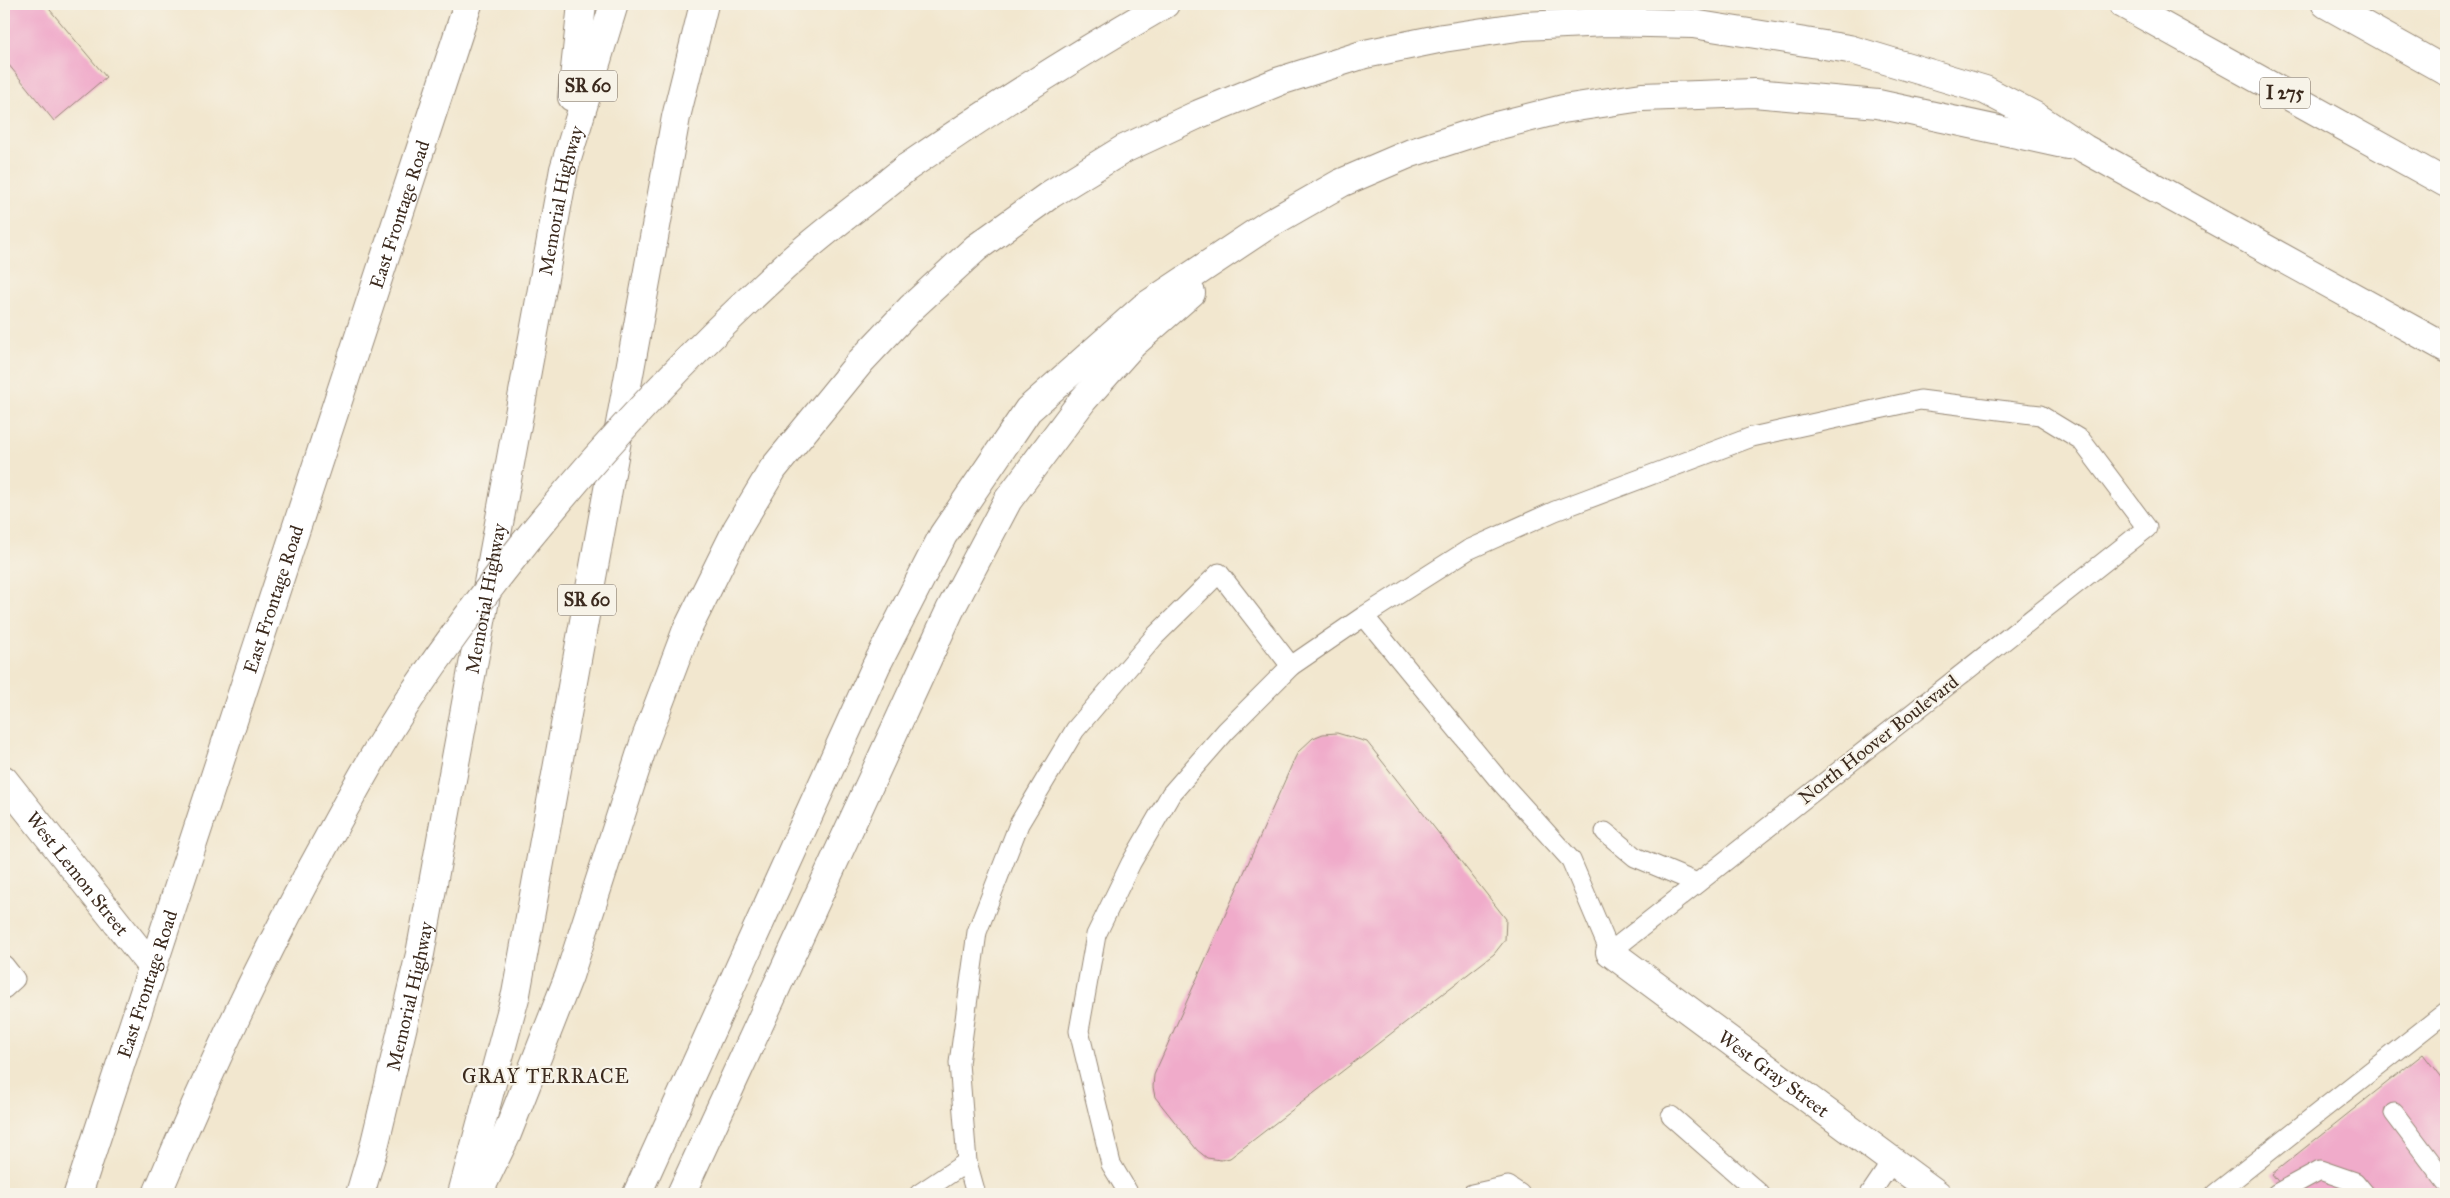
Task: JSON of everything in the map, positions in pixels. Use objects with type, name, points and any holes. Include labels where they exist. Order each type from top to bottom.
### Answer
[{"type":"main road","name":"East Frontage Road","points":[[78,1194],[468,4]]},
{"type":"main road","points":[[564,169],[582,4]]},
{"type":"main road","name":"Memorial Highway","points":[[360,1194],[374,1147],[420,954],[564,169],[614,4]]},
{"type":"main road","name":"SR 60","points":[[462,1194],[516,994],[676,117],[704,4]]},
{"type":"main road","points":[[157,1194],[178,1143],[265,957],[356,787],[410,698],[507,564],[589,464],[677,369],[784,267],[906,168],[990,110],[1066,61],[1165,4]]},
{"type":"main road","name":"I 275","points":[[2124,4],[2446,183]]},
{"type":"main road","points":[[2326,4],[2446,71]]},
{"type":"main road","points":[[478,1194],[507,1134],[569,976],[644,743],[686,632],[737,529],[772,469],[860,361],[911,308],[976,248],[1051,194],[1124,149],[1199,114],[1280,80],[1364,54],[1443,38],[1524,26],[1606,22],[1693,24],[1849,50],[1985,90],[2035,116],[2084,149],[2446,348]]},
{"type":"main road","points":[[637,1194],[876,666],[943,536],[1028,410],[1143,308],[1269,224],[1341,183],[1411,152],[1488,128],[1563,109],[1642,98],[1754,93],[1878,104],[2084,149]]},
{"type":"main road","points":[[680,1194],[950,610],[1008,500],[1083,400],[1133,344],[1269,224]]},
{"type":"main road","name":"West Lemon Street","points":[[4,780],[152,967]]},
{"type":"main road","name":"West Gray Street","points":[[1610,952],[1937,1194]]},
{"type":"lane","name":"North Hoover Boulevard","points":[[1364,616],[1468,550],[1555,511],[1752,437],[1920,400],[2040,415],[2081,440],[2147,528],[1610,952]]},
{"type":"lane","points":[[976,1194],[967,1162],[959,1063],[977,932],[1019,824],[1075,730],[1155,636],[1219,573],[1291,666]]},
{"type":"lane","points":[[1129,1194],[1111,1164],[1079,1031],[1096,935],[1131,862],[1171,794],[1226,731],[1291,666],[1364,616],[1497,778],[1571,860],[1610,952]]},
{"type":"lane","points":[[1605,832],[1635,857],[1696,883]]},
{"type":"lane","points":[[4,965],[15,980],[4,989]]},
{"type":"lane","points":[[2215,1194],[2446,1012]]},
{"type":"lane","points":[[2394,1113],[2446,1182]]},
{"type":"lane","points":[[1671,1116],[1760,1194]]},
{"type":"lane","points":[[1870,1194],[1893,1160]]},
{"type":"lane","points":[[919,1194],[967,1162]]},
{"type":"lane","points":[[2276,1194],[2320,1170],[2355,1182],[2364,1194]]},
{"type":"lane","points":[[1472,1194],[1508,1186],[1520,1194]]},
{"type":"building","points":[[4,4],[45,4],[106,77],[54,121],[4,59]]},
{"type":"building","points":[[1337,733],[1367,742],[1506,919],[1505,940],[1494,954],[1230,1158],[1221,1160],[1207,1158],[1197,1150],[1155,1097],[1153,1087],[1154,1075],[1298,752],[1313,738],[1323,734]]},
{"type":"building","points":[[2423,1054],[2446,1084],[2446,1194],[2288,1194],[2272,1174]]},
{"type":"district","name":"GRAY TERRACE","points":[[546,1076]]}]
